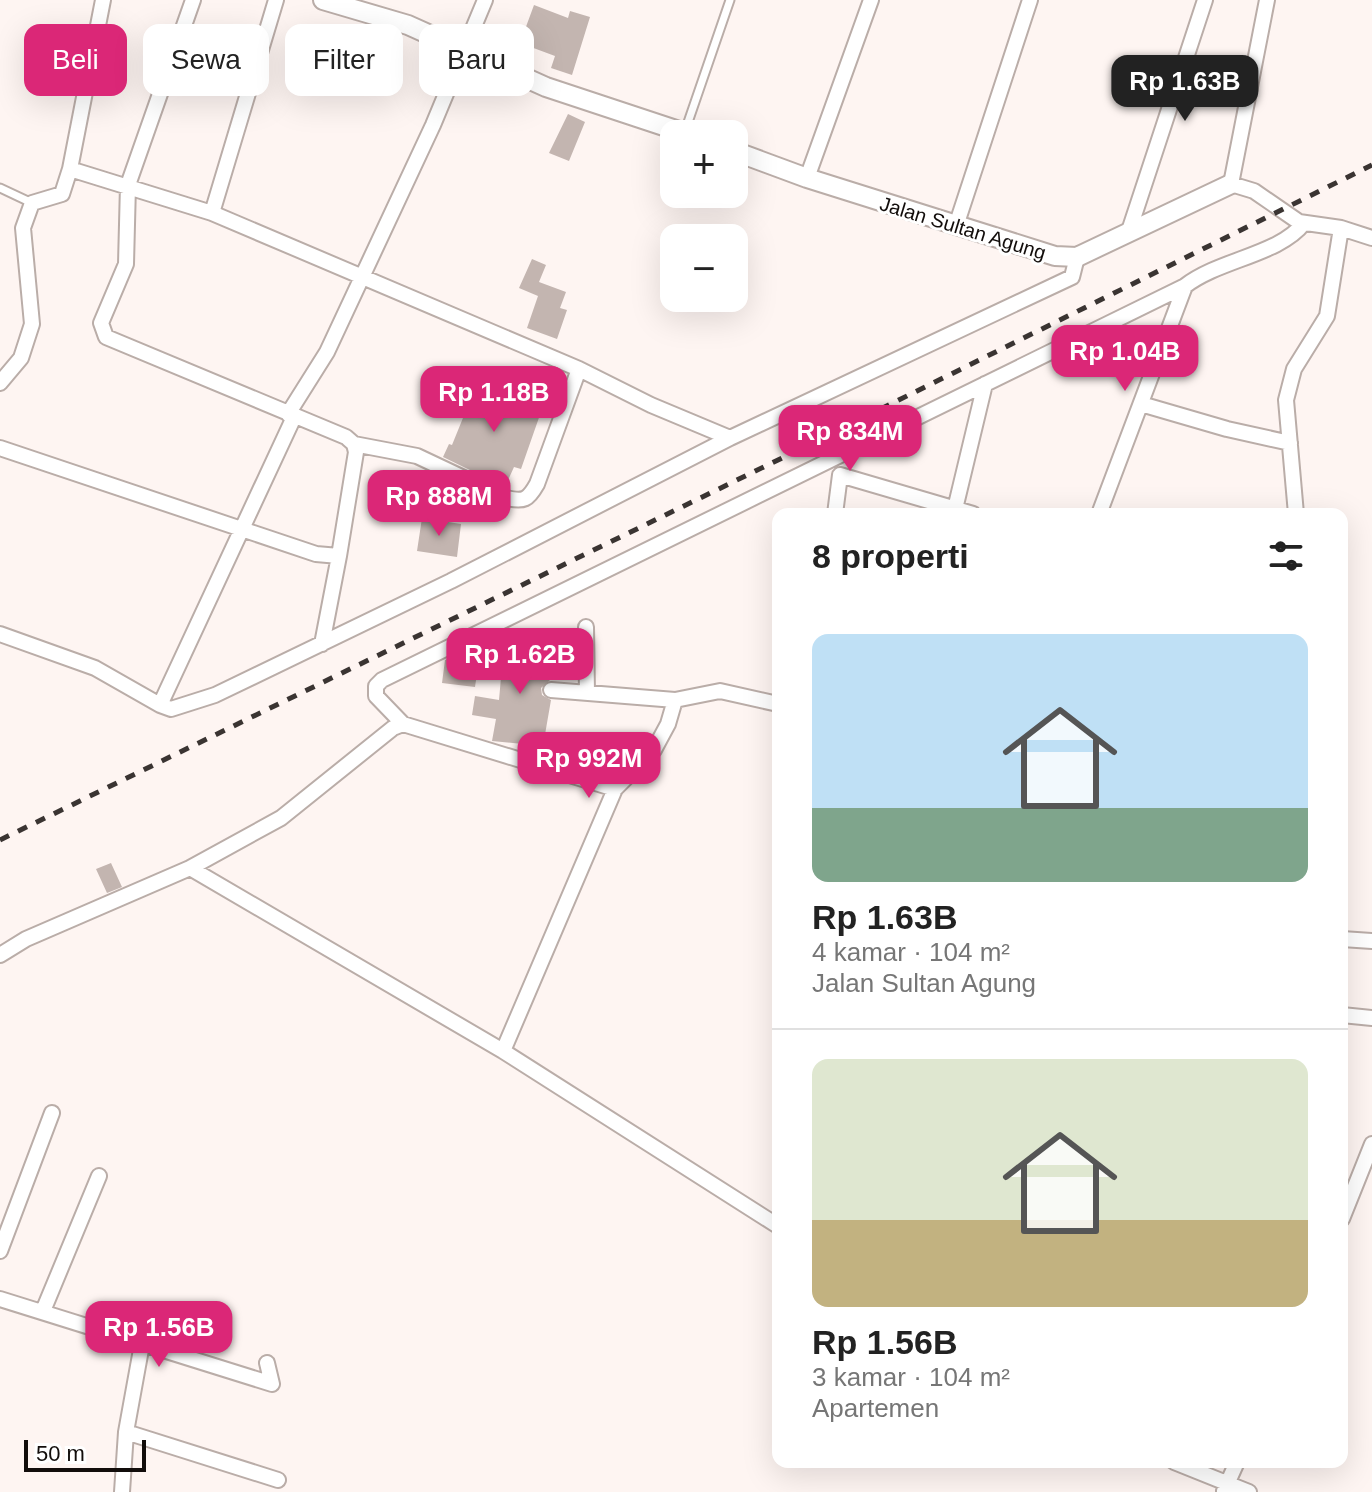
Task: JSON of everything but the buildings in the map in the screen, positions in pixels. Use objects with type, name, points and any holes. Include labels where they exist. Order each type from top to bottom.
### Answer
[{"type":"street","points":[[0,383],[21,358],[32,324],[23,228],[32,203],[51,200],[62,194],[70,169],[103,0]]},
{"type":"street","points":[[193,0],[128,185],[126,264],[101,323],[106,337],[346,437],[354,444],[417,456],[506,498],[522,501],[529,498],[537,484],[579,369]]},
{"type":"street","points":[[212,213],[276,0]]},
{"type":"street","points":[[323,0],[419,30]]},
{"type":"street","points":[[475,24],[485,0]]},
{"type":"street","points":[[807,178],[871,0]]},
{"type":"street","points":[[956,226],[1030,0]]},
{"type":"street","points":[[1128,234],[1205,0]]},
{"type":"street","points":[[1231,184],[1267,0]]},
{"type":"street","points":[[534,82],[660,124]]},
{"type":"street","points":[[160,705],[243,529],[291,415],[327,352],[445,96]]},
{"type":"street","name":"Jalan Sultan Agung","points":[[748,156],[1033,251],[1077,257]]},
{"type":"street","points":[[70,169],[212,213],[579,369],[651,405],[730,438]]},
{"type":"street","points":[[0,634],[95,668],[171,709],[215,695],[322,644],[730,438],[1072,277],[1077,257],[1231,184],[1254,191],[1304,223],[1341,228],[1372,238]]},
{"type":"street","points":[[615,789],[403,724],[376,696],[376,686],[382,680],[547,597],[1185,286],[1203,272],[1294,236],[1304,223]]},
{"type":"street","points":[[1295,508],[1286,400],[1294,369],[1327,316],[1341,228]]},
{"type":"street","points":[[1101,508],[1185,286]]},
{"type":"street","points":[[955,508],[985,384]]},
{"type":"street","points":[[1141,404],[1227,429],[1290,443]]},
{"type":"street","points":[[322,644],[356,452],[354,444]]},
{"type":"street","points":[[0,448],[316,554],[339,556]]},
{"type":"street","points":[[817,468],[952,508]]},
{"type":"street","points":[[836,508],[840,475]]},
{"type":"street","points":[[586,627],[587,693]]},
{"type":"street","points":[[551,690],[675,700],[720,691],[772,703]]},
{"type":"street","points":[[503,1051],[615,789],[654,750],[668,724],[675,700]]},
{"type":"street","points":[[0,955],[26,939],[190,868],[281,818],[393,728],[403,724]]},
{"type":"street","points":[[190,868],[503,1051],[772,1222]]},
{"type":"street","points":[[1348,939],[1372,941]]},
{"type":"street","points":[[1348,1016],[1372,1018]]},
{"type":"street","points":[[0,1251],[52,1113]]},
{"type":"street","points":[[1348,1204],[1372,1144]]},
{"type":"street","points":[[43,1311],[99,1176]]},
{"type":"street","points":[[0,1299],[272,1384],[267,1363]]},
{"type":"street","points":[[122,1492],[126,1432],[142,1344]]},
{"type":"street","points":[[126,1432],[278,1480]]},
{"type":"street","points":[[1186,1468],[1225,1488],[1249,1492]]},
{"type":"street","points":[[1225,1488],[1234,1468]]},
{"type":"lane","points":[[690,120],[730,0]]},
{"type":"lane","points":[[0,188],[32,203]]},
{"type":"railway","points":[[0,840],[778,460],[1372,165]]}]
